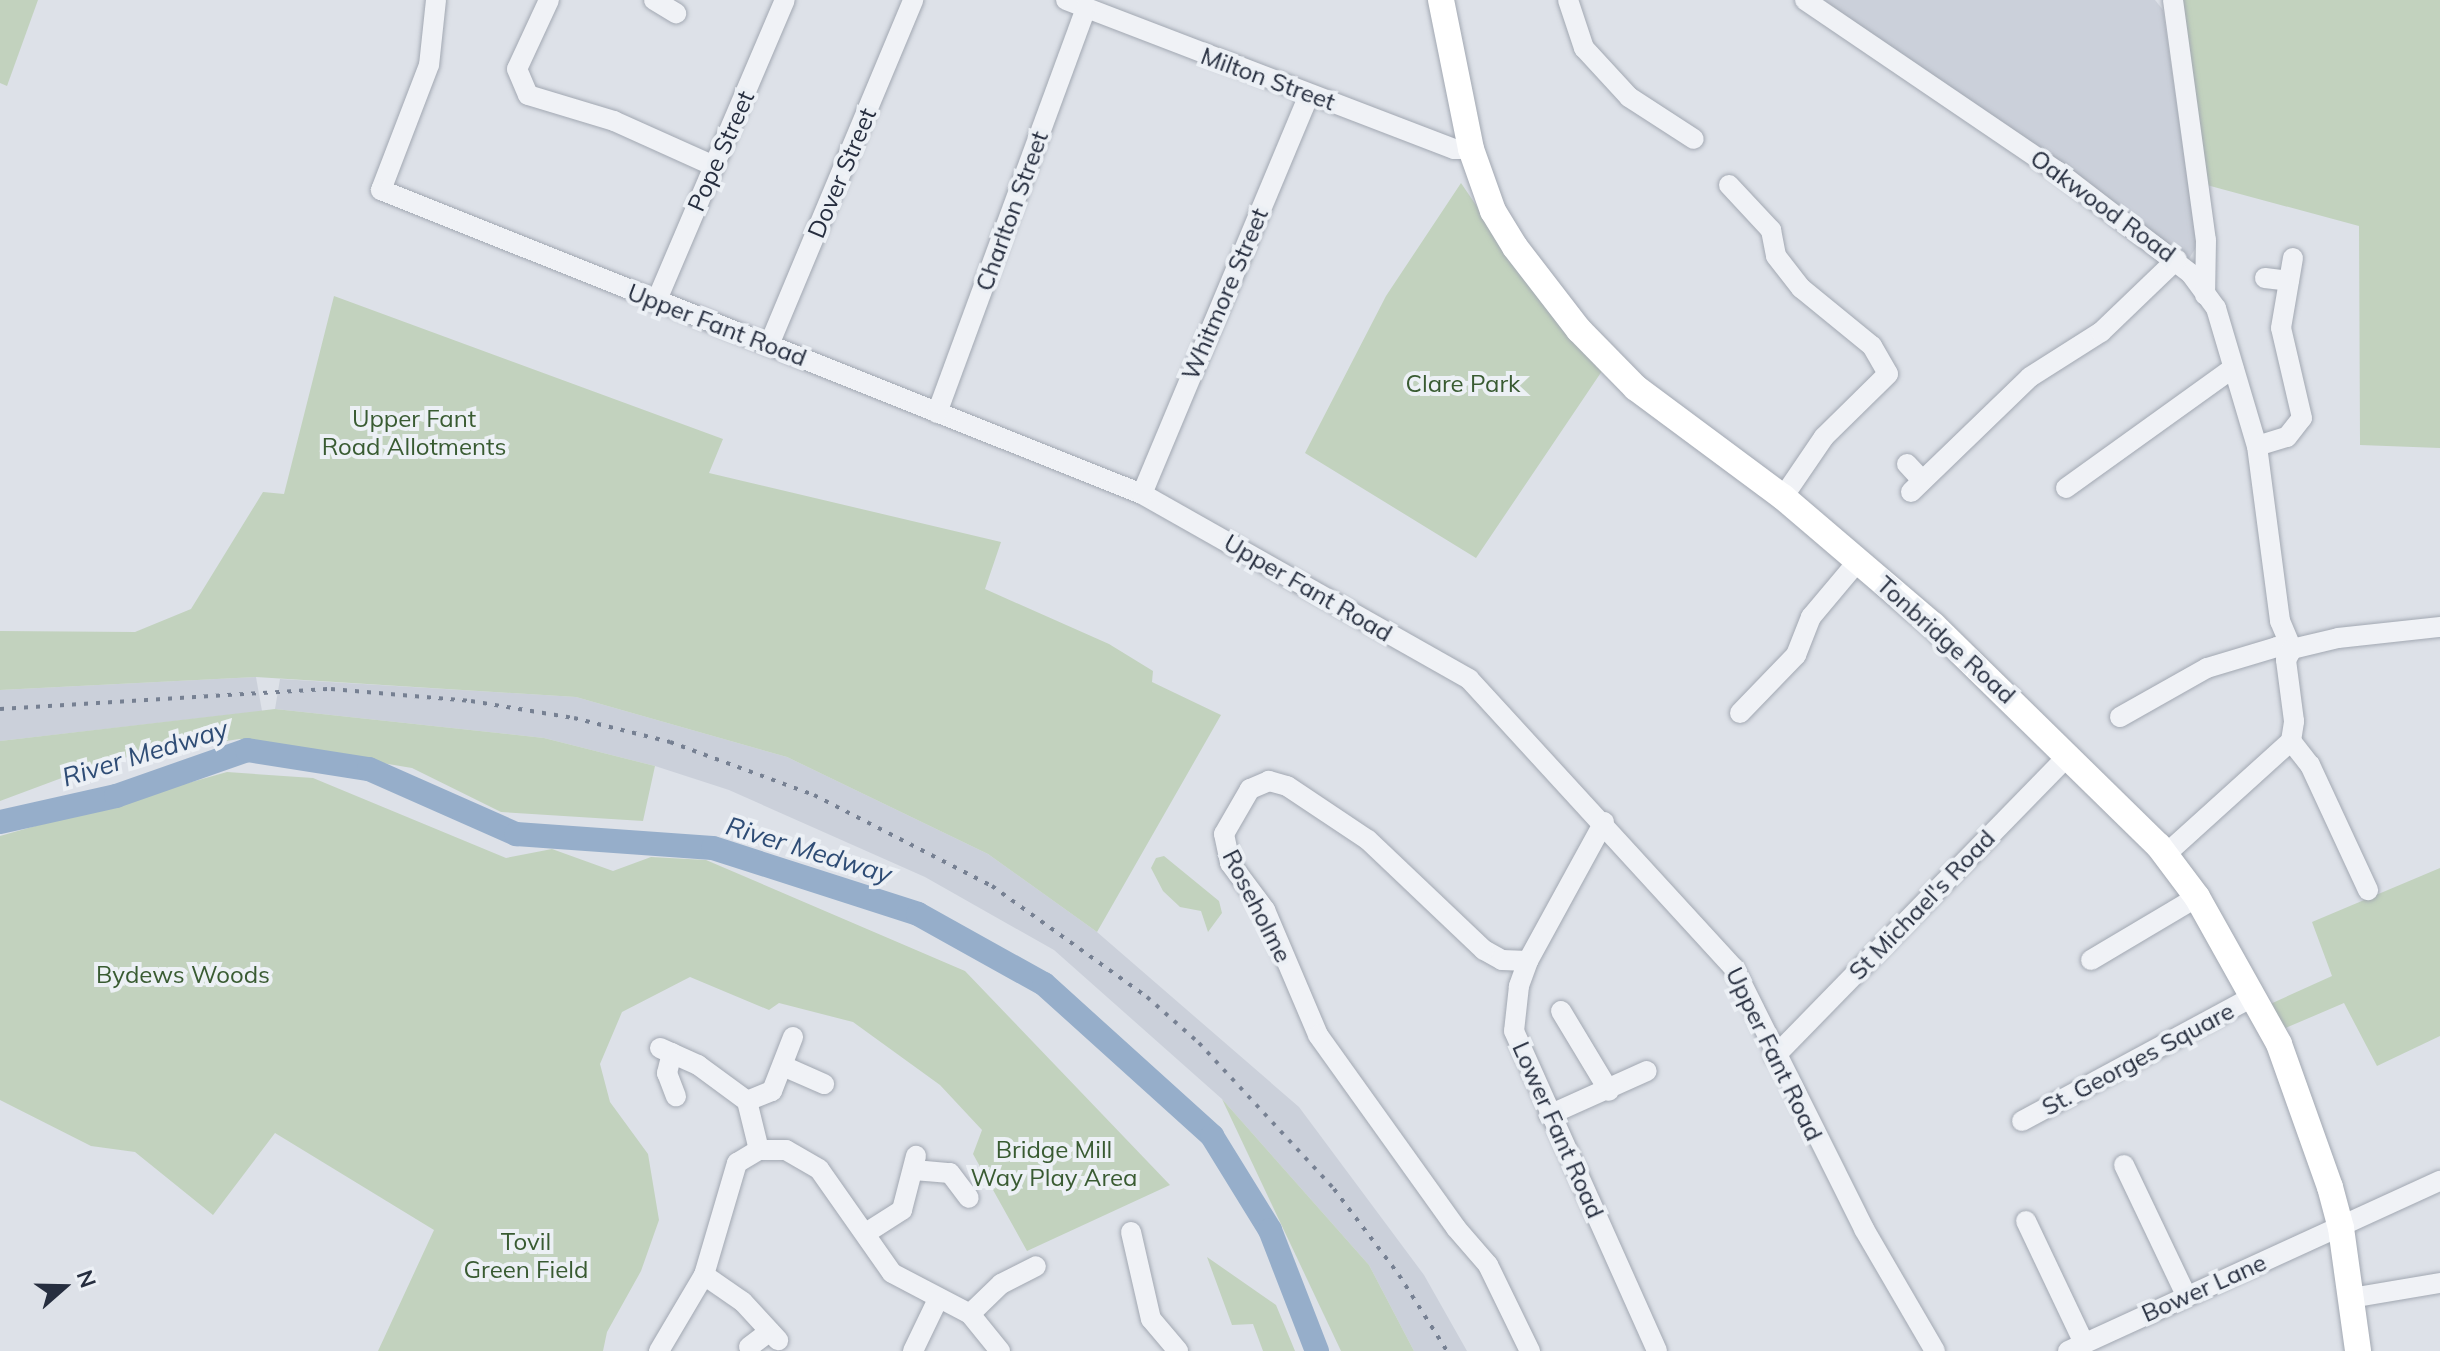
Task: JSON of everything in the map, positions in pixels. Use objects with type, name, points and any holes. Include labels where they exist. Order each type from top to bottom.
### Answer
[{"type":"main road","name":"Tonbridge Road","points":[[1441,0],[1471,149],[1493,211],[1515,247],[1579,330],[1636,388],[1783,497],[1858,561],[2069,755],[2166,854],[2197,897],[2279,1044],[2341,1228],[2358,1351]]},
{"type":"street","name":"Upper Fant Road","points":[[436,0],[429,65],[381,190],[1142,494],[1469,679],[1729,960],[1864,1229],[1935,1351]]},
{"type":"street","points":[[549,0],[517,69],[528,95],[614,121],[714,166]]},
{"type":"street","points":[[654,0],[676,13]]},
{"type":"street","name":"Pope Street","points":[[656,302],[785,0]]},
{"type":"street","name":"Dover Street","points":[[769,345],[913,0]]},
{"type":"street","name":"Milton Street","points":[[1066,0],[1454,149],[1471,149]]},
{"type":"street","points":[[1568,0],[1584,48],[1657,130],[1694,139]]},
{"type":"street","name":"Oakwood Road","points":[[1805,0],[2177,259],[2216,308],[2257,446],[2280,621],[2292,649]]},
{"type":"street","points":[[2173,0],[2206,240],[2205,295]]},
{"type":"street","name":"Charlton Street","points":[[937,413],[1086,9]]},
{"type":"street","name":"Whitmore Street","points":[[1142,494],[1309,94]]},
{"type":"street","points":[[1729,185],[1771,230],[1776,256],[1801,288],[1872,346],[1888,374],[1824,437],[1783,497]]},
{"type":"street","points":[[2257,446],[2287,437],[2302,418],[2281,328],[2293,258]]},
{"type":"street","points":[[1907,464],[1917,486],[2030,377],[2101,332],[2177,259]]},
{"type":"street","points":[[2265,278],[2289,281]]},
{"type":"street","points":[[2066,488],[2233,368]]},
{"type":"street","points":[[1740,713],[1796,655],[1811,617],[1858,561]]},
{"type":"street","points":[[2134,715],[2207,668],[2277,647],[2292,649],[2338,638],[2440,627]]},
{"type":"street","points":[[2166,854],[2291,741],[2294,721],[2286,660],[2292,649]]},
{"type":"street","points":[[2291,741],[2310,765],[2368,890]]},
{"type":"street","name":"St Michael's Road","points":[[1775,1056],[2069,755]]},
{"type":"street","name":"Roseholme","points":[[1528,961],[1502,960],[1484,950],[1368,840],[1287,786],[1269,781],[1250,789],[1224,834],[1230,863],[1265,910],[1318,1035],[1456,1228],[1488,1265],[1530,1351]]},
{"type":"street","name":"Lower Fant Road","points":[[1604,822],[1528,961],[1519,986],[1514,1031],[1657,1351]]},
{"type":"street","points":[[2091,960],[2197,897]]},
{"type":"street","name":"St. Georges Square","points":[[2022,1121],[2254,996]]},
{"type":"street","points":[[1561,1011],[1609,1091]]},
{"type":"street","points":[[747,1101],[772,1091],[793,1037]]},
{"type":"street","points":[[676,1096],[667,1073],[666,1050],[698,1065],[747,1101],[759,1150]]},
{"type":"street","points":[[783,1066],[824,1084]]},
{"type":"street","points":[[1549,1115],[1609,1091],[1647,1071]]},
{"type":"street","points":[[659,1351],[704,1275],[737,1163],[759,1150],[786,1150],[819,1169],[892,1273],[970,1314],[1000,1351]]},
{"type":"street","points":[[866,1233],[902,1210],[915,1163],[950,1173],[969,1198]]},
{"type":"street","points":[[2124,1165],[2186,1295]]},
{"type":"street","name":"Bower Lane","points":[[2076,1347],[2440,1181]]},
{"type":"street","points":[[2026,1221],[2076,1347]]},
{"type":"street","points":[[1131,1232],[1151,1319],[1178,1351]]},
{"type":"street","points":[[970,1314],[1001,1284],[1036,1266]]},
{"type":"street","points":[[704,1275],[743,1302],[774,1336],[749,1347]]},
{"type":"street","points":[[2351,1298],[2440,1283]]},
{"type":"street","points":[[913,1351],[938,1299]]},
{"type":"shaded area","points":[[1824,0],[2155,0],[2163,10],[2197,246],[2188,260]]},
{"type":"shaded area","points":[[256,677],[262,711],[0,741],[0,690]]},
{"type":"shaded area","points":[[280,679],[576,697],[787,757],[988,854],[1097,932],[1299,1107],[1424,1275],[1467,1351],[1414,1351],[1369,1265],[1222,1099],[1054,950],[925,877],[729,790],[655,766],[544,738],[275,709]]},
{"type":"green space","points":[[0,0],[38,0],[7,86],[0,83]]},
{"type":"green space","points":[[2180,0],[2440,0],[2440,448],[2360,445],[2359,226],[2203,184]]},
{"type":"green space","name":"Clare Park","points":[[1461,183],[1542,302],[1602,371],[1476,558],[1305,453],[1386,296]]},
{"type":"green space","name":"Upper Fant Road Allotments","points":[[334,296],[723,439],[709,473],[1001,542],[985,589],[1109,644],[1153,671],[1152,682],[1221,715],[1097,932],[988,854],[787,757],[576,697],[256,677],[0,690],[0,631],[135,632],[191,609],[263,492],[284,494]]},
{"type":"green space","points":[[275,709],[544,738],[655,766],[643,821],[501,812],[412,768],[239,739],[110,760],[0,801],[0,741]]},
{"type":"green space","name":"Bydews Woods","points":[[227,772],[313,778],[506,858],[552,849],[613,871],[651,857],[706,860],[965,971],[1170,1185],[1027,1251],[973,1154],[982,1130],[940,1085],[853,1022],[779,1003],[769,1010],[690,977],[622,1012],[600,1064],[610,1102],[648,1154],[659,1220],[641,1271],[607,1332],[603,1351],[378,1351],[434,1230],[275,1133],[213,1215],[135,1152],[91,1146],[0,1100],[0,836]]},
{"type":"green space","points":[[1164,856],[1219,901],[1222,913],[1208,932],[1201,911],[1180,907],[1163,891],[1151,868],[1156,858]]},
{"type":"green space","points":[[2440,868],[2440,1036],[2377,1066],[2344,1003],[2281,1030],[2268,1005],[2332,976],[2312,922]]},
{"type":"green space","points":[[1222,1099],[1369,1265],[1414,1351],[1341,1351]]},
{"type":"green space","points":[[1207,1257],[1276,1305],[1295,1351],[1263,1351],[1253,1324],[1232,1325]]},
{"type":"waterway","name":"River Medway","points":[[0,822],[116,796],[247,750],[369,769],[516,834],[713,848],[918,914],[1044,984],[1212,1136],[1270,1230],[1317,1351]]},
{"type":"railway","points":[[0,709],[331,689],[471,701],[574,718],[670,742],[814,795],[992,886],[1147,997],[1199,1043],[1334,1189],[1399,1275],[1447,1351]]},
{"type":"park label","name":"Bridge Mill Way Play Area","points":[[1054,1164]]},
{"type":"park label","name":"Tovil Green Field","points":[[526,1256]]}]
